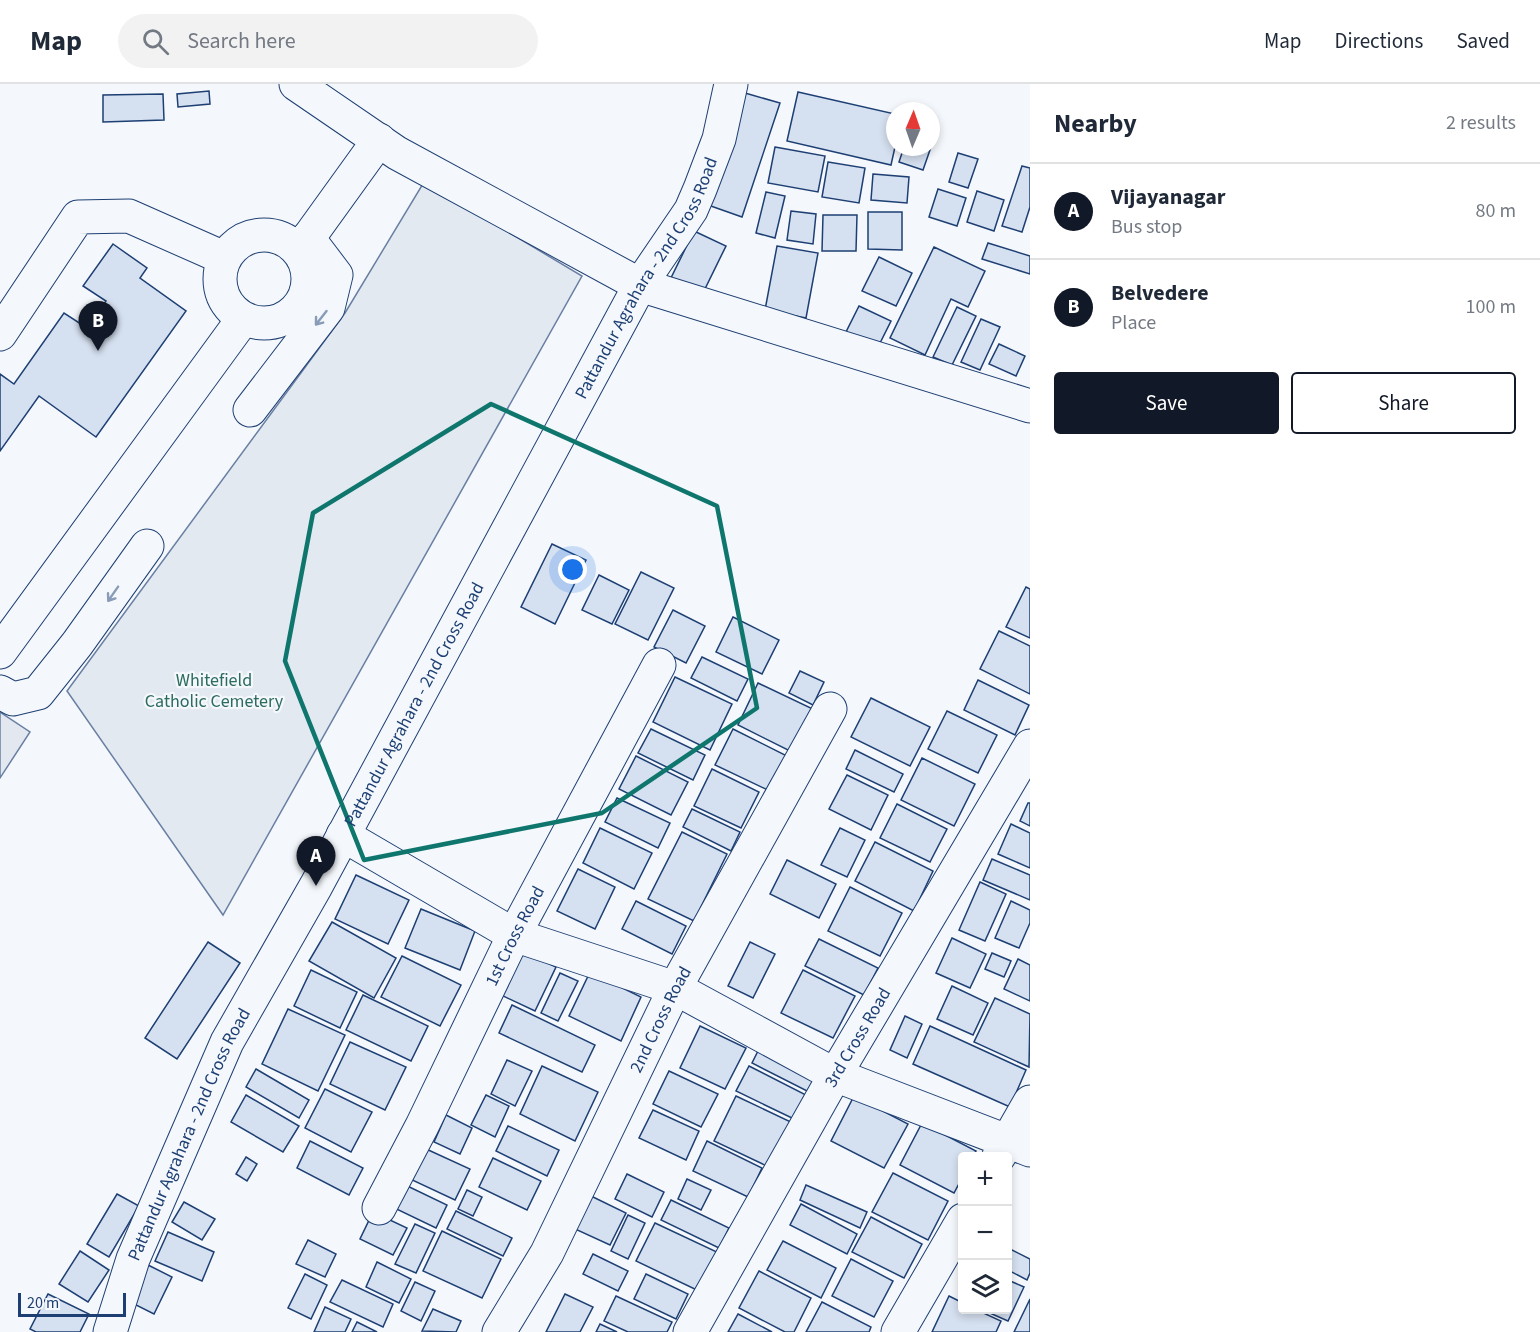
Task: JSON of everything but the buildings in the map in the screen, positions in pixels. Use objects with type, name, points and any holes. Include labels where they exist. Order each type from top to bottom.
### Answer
[{"type":"street","points":[[296,84],[397,153],[640,285],[1030,406]]},
{"type":"street","name":"Pattandur Agrahara - 2nd Cross Road","points":[[110,1332],[133,1259],[227,1042],[343,835],[640,285],[691,210],[719,139],[731,84]]},
{"type":"street","points":[[250,410],[328,308],[336,275],[304,244],[288,242],[274,236],[260,235],[246,238],[233,246],[224,258],[220,272],[220,286],[225,300],[234,312],[243,319],[260,323],[275,322],[289,316],[299,306],[306,293],[309,278],[304,244],[379,140]]},
{"type":"street","points":[[0,334],[78,217],[129,216],[224,258]]},
{"type":"street","points":[[0,652],[243,319]]},
{"type":"street","points":[[0,692],[13,699],[38,693],[77,644],[147,546]]},
{"type":"street","name":"1st Cross Road","points":[[379,1208],[422,1126],[514,935],[659,665]]},
{"type":"street","name":"2nd Cross Road","points":[[500,1332],[547,1253],[675,988],[830,709]]},
{"type":"street","name":"3rd Cross Road","points":[[690,1332],[835,1075],[1030,746]]},
{"type":"street","points":[[343,835],[514,935],[675,988],[835,1075],[1012,1149],[1030,1102]]},
{"type":"street","points":[[898,1332],[958,1229]]},
{"type":"highlighted area","points":[[491,404],[717,506],[757,708],[602,813],[364,860],[285,661],[313,513]]},
{"type":"green space","name":"Whitefield Catholic Cemetery","points":[[424,182],[582,276],[223,915],[67,691],[345,313]]},
{"type":"shaded area","points":[[0,712],[30,732],[0,778]]},
{"type":"place","name":"Belvedere","points":[[98,351]]},
{"type":"place","name":"Vijayanagar","points":[[316,886]]}]
